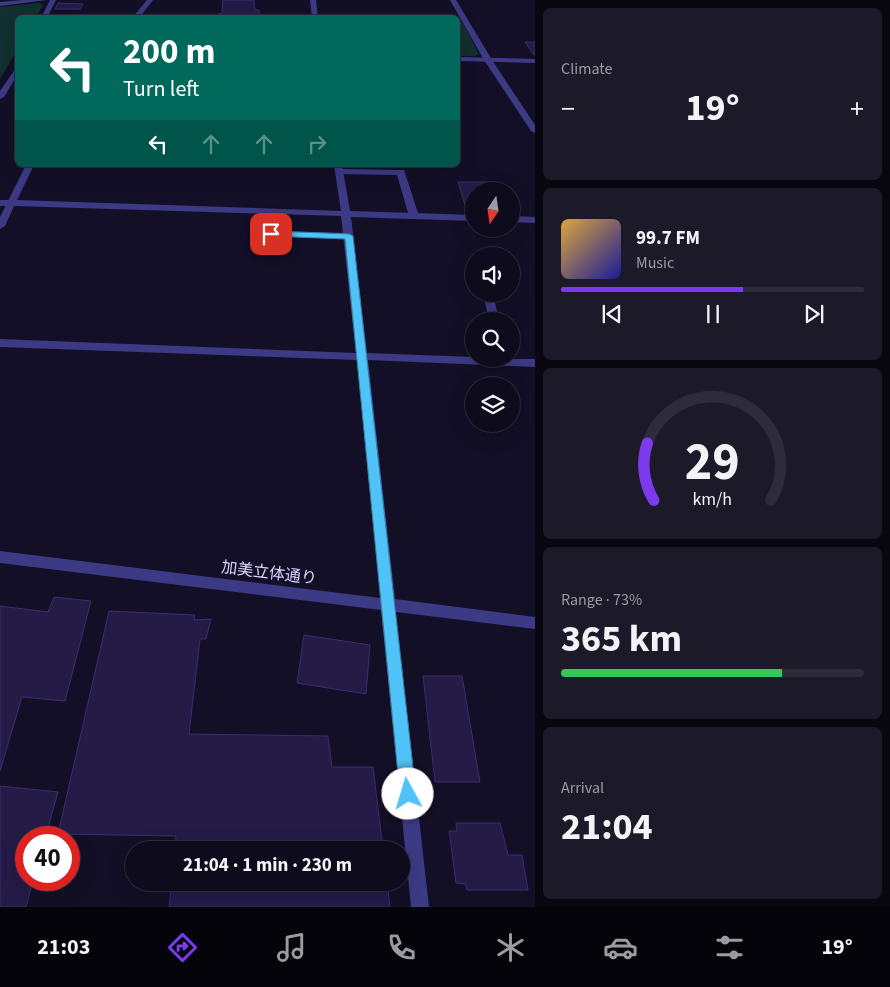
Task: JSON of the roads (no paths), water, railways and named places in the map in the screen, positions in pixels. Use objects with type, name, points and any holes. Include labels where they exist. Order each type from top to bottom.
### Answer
[{"type":"street","points":[[0,4],[44,0]]},
{"type":"street","points":[[46,15],[53,0]]},
{"type":"street","points":[[138,15],[150,0]]},
{"type":"street","points":[[313,0],[316,15]]},
{"type":"street","points":[[453,0],[459,15]]},
{"type":"street","points":[[461,19],[535,132]]},
{"type":"street","points":[[460,59],[535,61]]},
{"type":"street","points":[[0,97],[15,72]]},
{"type":"street","points":[[0,226],[29,167]]},
{"type":"street","points":[[414,216],[401,172],[339,168],[349,236],[420,907]]},
{"type":"street","points":[[0,203],[465,218]]},
{"type":"street","points":[[271,212],[271,234],[349,236]]},
{"type":"street","points":[[520,219],[535,220]]},
{"type":"street","points":[[490,302],[492,312]]},
{"type":"street","points":[[0,343],[465,359]]},
{"type":"street","points":[[520,362],[535,363]]},
{"type":"street","name":"加美立体通り","points":[[0,557],[535,623]]}]
